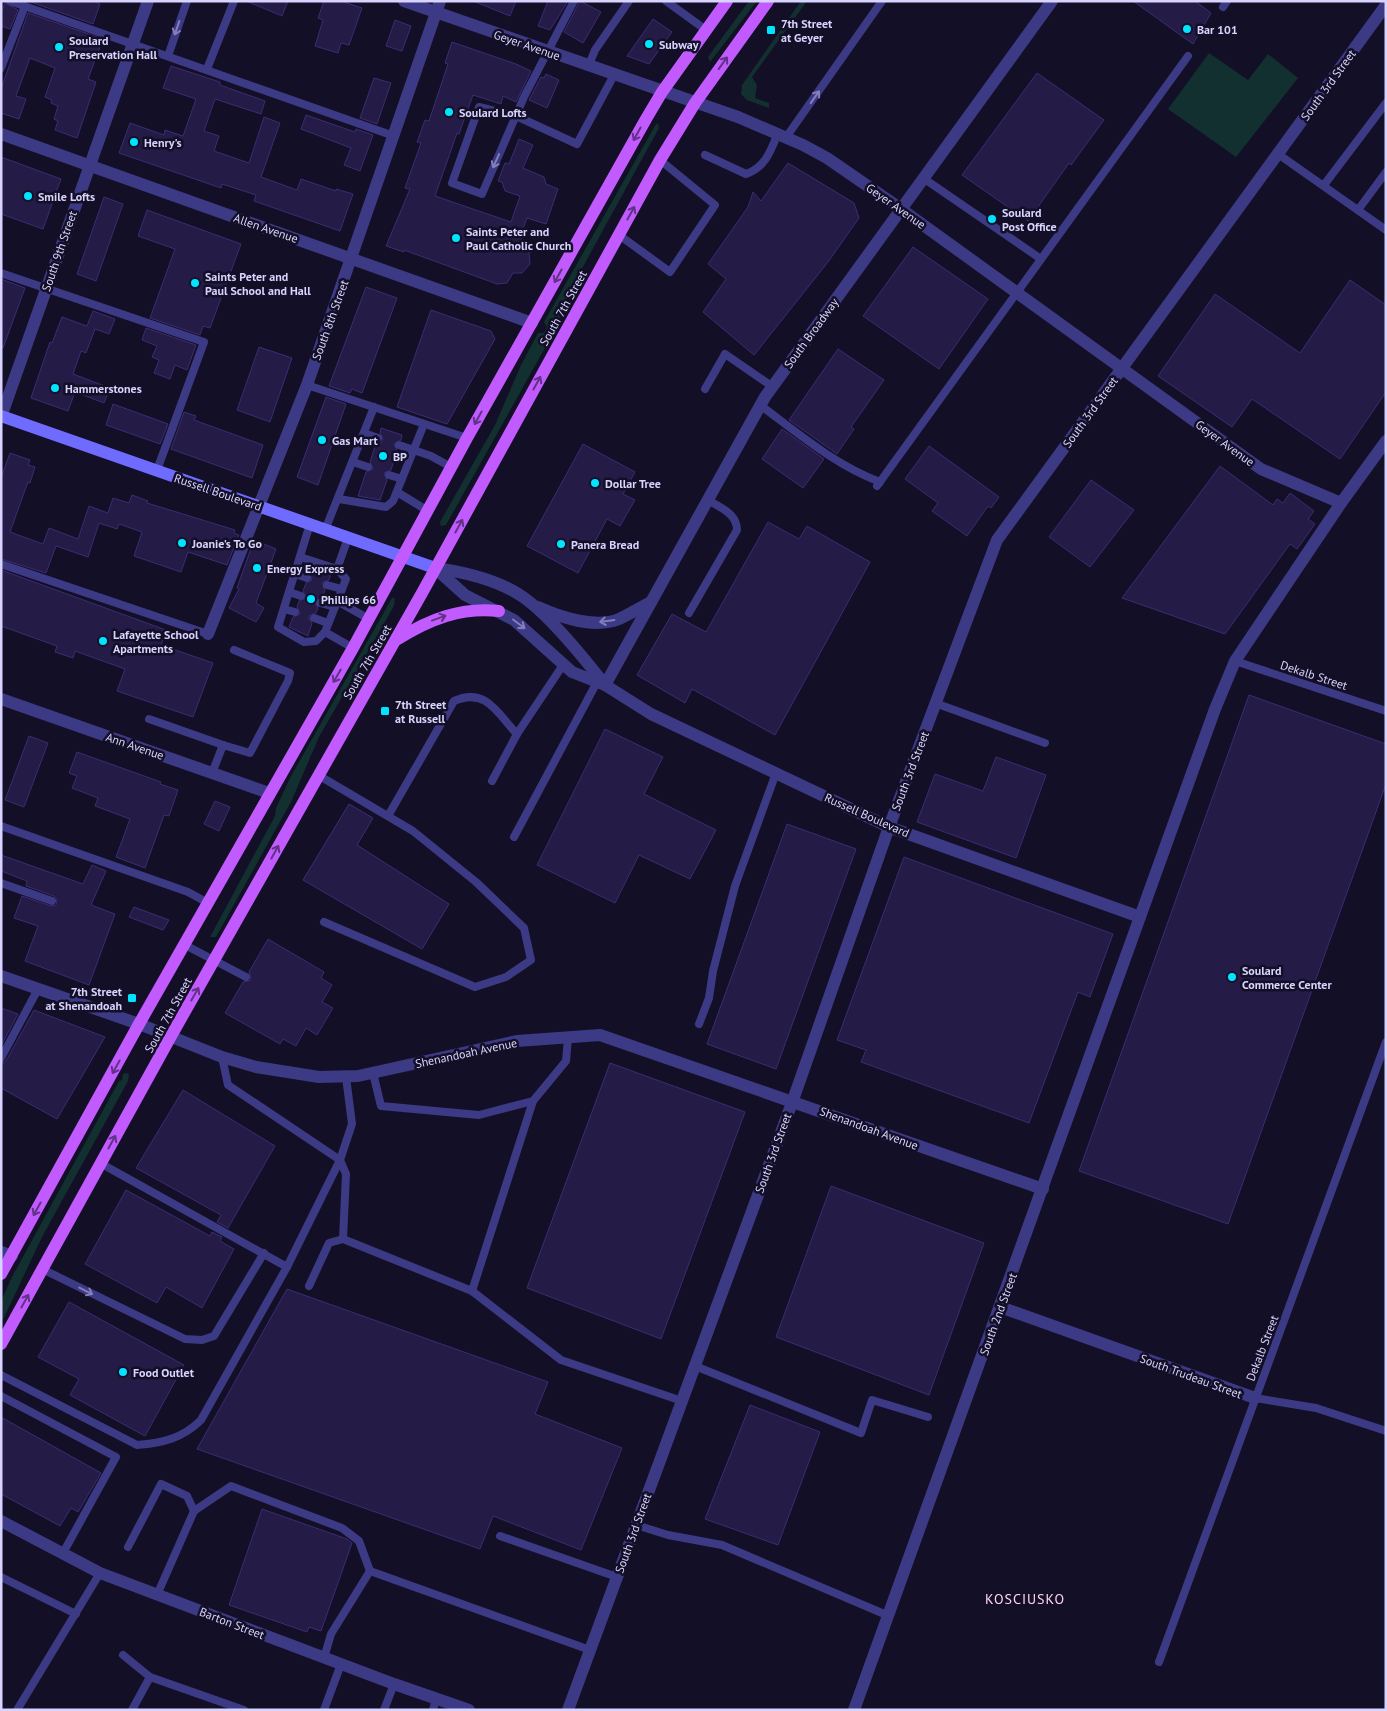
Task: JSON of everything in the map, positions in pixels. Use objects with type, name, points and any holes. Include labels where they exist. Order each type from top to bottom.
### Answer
[{"type":"main road","name":"South 7th Street","points":[[1,1274],[6,1254],[185,945],[269,793],[353,648],[467,438],[662,92],[727,1]]},
{"type":"main road","name":"South 7th Street","points":[[1,1344],[171,1036],[396,640],[660,160],[695,103],[768,1]]},
{"type":"main road","name":"Russell Boulevard","points":[[1,416],[436,568]]},
{"type":"main road","points":[[396,640],[418,626],[455,612],[469,610],[499,612]]},
{"type":"street","name":"South 9th Street","points":[[1,416],[148,1]]},
{"type":"street","name":"Geyer Avenue","points":[[404,1],[438,7],[548,52],[782,135],[827,158],[1122,367],[1261,469],[1340,503]]},
{"type":"street","name":"South Broadway","points":[[601,684],[651,602],[760,405],[1052,1]]},
{"type":"street","name":"South 3rd Street","points":[[568,1710],[793,1100],[889,827],[997,540],[1386,5]]},
{"type":"street","name":"South 8th Street","points":[[208,634],[306,385],[352,259],[438,7]]},
{"type":"street","name":"Allen Avenue","points":[[1,134],[532,323]]},
{"type":"street","points":[[1340,503],[1386,441]]},
{"type":"street","name":"South 2nd Street","points":[[854,1710],[1215,709],[1235,661],[1330,522],[1340,503]]},
{"type":"street","name":"Russell Boulevard","points":[[436,568],[456,571],[495,583],[519,595],[530,603],[584,658],[601,684]]},
{"type":"street","name":"Russell Boulevard","points":[[436,568],[464,595],[499,612],[526,629],[572,672],[601,684],[651,714],[889,827],[1140,918]]},
{"type":"street","points":[[530,603],[552,613],[597,622],[618,620],[651,602]]},
{"type":"street","name":"Ann Avenue","points":[[1,699],[269,793]]},
{"type":"street","name":"Shenandoah Avenue","points":[[1,976],[139,1024],[222,1057],[289,1074],[346,1077],[373,1073],[517,1041],[600,1036],[793,1100],[1043,1189]]},
{"type":"street","name":"South Trudeau Street","points":[[1000,1307],[1255,1398]]},
{"type":"street","name":"Barton Street","points":[[1,1521],[100,1573],[394,1684],[435,1704],[469,1710]]},
{"type":"lane","points":[[10,1],[134,43],[394,136]]},
{"type":"lane","points":[[168,56],[187,1]]},
{"type":"lane","points":[[207,70],[234,1]]},
{"type":"lane","points":[[574,1],[516,116],[482,194],[452,183],[479,107],[516,116],[576,144],[614,76]]},
{"type":"lane","points":[[588,66],[595,50],[630,1]]},
{"type":"lane","points":[[666,1],[706,30]]},
{"type":"lane","points":[[705,155],[746,174],[757,170],[882,1]]},
{"type":"lane","points":[[1,68],[25,6]]},
{"type":"lane","points":[[760,405],[828,456],[879,484],[1188,56]]},
{"type":"lane","points":[[1324,185],[1386,102]]},
{"type":"lane","points":[[1278,154],[1386,230]]},
{"type":"lane","points":[[619,235],[670,272],[715,205],[660,160]]},
{"type":"lane","points":[[1358,210],[1386,172]]},
{"type":"lane","points":[[923,178],[1041,260]]},
{"type":"lane","points":[[1,273],[204,342],[157,470]]},
{"type":"lane","points":[[705,389],[725,354],[772,387]]},
{"type":"lane","points":[[306,385],[467,438]]},
{"type":"lane","points":[[325,530],[374,407]]},
{"type":"lane","points":[[338,499],[386,507],[393,500],[397,492],[424,424]]},
{"type":"lane","points":[[364,433],[378,438]]},
{"type":"lane","points":[[399,445],[451,467]]},
{"type":"lane","points":[[353,462],[368,467]]},
{"type":"lane","points":[[389,475],[402,479]]},
{"type":"lane","points":[[397,492],[428,511]]},
{"type":"lane","points":[[688,613],[737,530],[737,522],[734,516],[708,500]]},
{"type":"lane","points":[[300,557],[337,569],[346,579],[325,632],[316,642],[304,642],[278,627],[310,524]]},
{"type":"lane","points":[[337,569],[348,538]]},
{"type":"lane","points":[[1,564],[208,634]]},
{"type":"lane","points":[[295,574],[307,578]]},
{"type":"lane","points":[[327,585],[342,589]]},
{"type":"lane","points":[[289,592],[301,596]]},
{"type":"lane","points":[[320,602],[336,604],[369,619]]},
{"type":"lane","points":[[284,609],[295,612]]},
{"type":"lane","points":[[314,618],[328,623]]},
{"type":"lane","points":[[325,632],[353,648]]},
{"type":"lane","points":[[149,719],[250,753],[288,681],[290,673],[234,650]]},
{"type":"lane","name":"Dekalb Street","points":[[1235,661],[1386,711]]},
{"type":"lane","points":[[492,781],[517,734],[563,665]]},
{"type":"lane","points":[[514,837],[601,684]]},
{"type":"lane","points":[[388,816],[454,701],[473,695],[486,700],[517,734]]},
{"type":"lane","points":[[935,703],[1045,743]]},
{"type":"lane","points":[[212,773],[223,745]]},
{"type":"lane","points":[[699,1024],[709,998],[713,971],[735,886],[776,773]]},
{"type":"lane","points":[[318,775],[413,832],[476,882],[524,928],[531,960],[506,977],[475,987],[324,922]]},
{"type":"lane","points":[[1,826],[188,892],[208,903]]},
{"type":"lane","points":[[1,884],[52,901]]},
{"type":"lane","points":[[185,945],[246,977]]},
{"type":"lane","points":[[1,1058],[38,989]]},
{"type":"lane","points":[[472,1291],[533,1101],[566,1062],[568,1038]]},
{"type":"lane","name":"Dekalb Street","points":[[1159,1662],[1386,1042]]},
{"type":"lane","points":[[222,1057],[228,1085],[340,1160],[346,1174],[343,1239]]},
{"type":"lane","points":[[373,1073],[381,1106],[479,1115],[533,1101]]},
{"type":"lane","points":[[1,1375],[137,1445],[154,1444],[189,1432],[201,1420],[287,1266],[340,1160],[352,1124],[346,1077]]},
{"type":"lane","points":[[100,1163],[287,1266]]},
{"type":"lane","points":[[309,1286],[329,1243],[343,1239],[472,1291],[561,1360],[682,1401]]},
{"type":"lane","points":[[42,1269],[185,1339],[202,1340],[214,1336],[264,1253]]},
{"type":"lane","points":[[695,1366],[861,1433],[872,1400],[928,1417]]},
{"type":"lane","points":[[1,1396],[116,1457],[63,1553]]},
{"type":"lane","name":"South Trudeau Street","points":[[1255,1398],[1316,1408],[1386,1431]]},
{"type":"lane","points":[[128,1547],[161,1484],[187,1496],[194,1511]]},
{"type":"lane","points":[[157,1595],[194,1511],[231,1486],[342,1528],[359,1541],[370,1572]]},
{"type":"lane","points":[[636,1525],[668,1535],[722,1545],[889,1616]]},
{"type":"lane","points":[[500,1536],[617,1577]]},
{"type":"lane","points":[[370,1572],[590,1650]]},
{"type":"lane","points":[[324,1658],[331,1634],[370,1572]]},
{"type":"lane","points":[[17,1710],[100,1573]]},
{"type":"lane","points":[[1,1577],[76,1614]]},
{"type":"lane","points":[[123,1655],[150,1677],[244,1710]]},
{"type":"lane","points":[[324,1710],[341,1664]]},
{"type":"lane","points":[[132,1710],[150,1677]]},
{"type":"lane","points":[[384,1710],[394,1684]]},
{"type":"green space","points":[[749,1],[757,1],[710,62],[708,57]]},
{"type":"green space","points":[[801,1],[807,1],[752,77],[757,85],[755,98],[769,103],[769,108],[747,100],[741,94],[742,85]]},
{"type":"green space","points":[[1209,53],[1248,80],[1268,54],[1298,78],[1236,157],[1168,109]]},
{"type":"green space","points":[[656,124],[658,124],[659,128],[579,274],[551,337],[446,525],[441,526],[440,522],[495,425],[521,365],[538,333],[544,333],[547,327],[544,322]]},
{"type":"green space","points":[[392,598],[395,598],[394,606],[319,737],[291,802],[216,937],[210,937],[275,816],[276,808],[290,778]]},
{"type":"green space","points":[[123,1074],[129,1074],[128,1081],[42,1237],[1,1324],[1,1301],[12,1277],[119,1081],[122,1080]]},
{"type":"building","points":[[28,1],[93,1],[100,4],[93,24]]},
{"type":"building","points":[[246,1],[288,1],[282,16]]},
{"type":"building","points":[[324,1],[341,1],[362,8],[349,45],[341,43],[338,53],[315,46],[323,20],[318,18]]},
{"type":"building","points":[[473,1],[516,1],[510,16]]},
{"type":"building","points":[[548,1],[568,1],[550,30],[538,26]]},
{"type":"building","points":[[580,1],[601,12],[583,43],[564,32]]},
{"type":"building","name":"Bar 101","points":[[1133,1],[1195,1],[1211,13],[1193,44]]},
{"type":"building","points":[[5,3],[18,10],[10,29],[1,26],[1,12]]},
{"type":"building","points":[[28,13],[103,39],[88,79],[96,82],[77,138],[55,130],[58,121],[54,119],[58,106],[51,103],[52,100],[45,97],[55,68],[30,58],[16,96],[26,99],[19,119],[1,113],[1,89]]},
{"type":"building","name":"Subway","points":[[653,19],[672,32],[649,64],[627,56]]},
{"type":"building","points":[[395,20],[411,26],[402,51],[386,46]]},
{"type":"building","points":[[452,42],[531,71],[516,102],[503,96],[501,104],[473,95],[459,134],[457,133],[435,196],[511,222],[520,196],[505,191],[502,182],[498,181],[505,163],[509,164],[519,139],[533,145],[523,168],[544,177],[546,184],[558,189],[546,224],[527,218],[521,234],[522,248],[529,252],[530,264],[522,273],[513,273],[507,283],[497,284],[404,250],[404,252],[386,246],[410,189],[405,188],[421,143],[417,142],[425,120],[429,121],[448,64],[445,63]]},
{"type":"building","points":[[171,66],[220,82],[220,85],[265,101],[261,114],[215,99],[204,131],[219,136],[214,151],[249,163],[264,117],[280,123],[261,177],[297,190],[301,179],[336,191],[336,189],[353,194],[340,231],[254,201],[256,195],[222,184],[221,188],[119,153],[130,123],[164,135],[165,130],[183,136],[196,99],[163,88]]},
{"type":"building","points":[[1037,73],[1104,120],[1071,165],[1069,163],[1028,221],[962,175]]},
{"type":"building","points":[[546,74],[559,80],[547,108],[529,100],[541,77],[544,78]]},
{"type":"building","points":[[374,78],[391,83],[377,124],[360,118]]},
{"type":"building","points":[[306,115],[355,132],[356,129],[373,135],[360,171],[344,165],[351,148],[301,129]]},
{"type":"building","name":"Smile Lofts","points":[[1,157],[61,179],[43,229],[1,214]]},
{"type":"building","points":[[788,163],[854,203],[859,218],[828,262],[754,355],[703,312],[726,279],[708,264],[748,207],[753,192],[761,201]]},
{"type":"building","points":[[104,197],[123,204],[96,281],[77,274]]},
{"type":"building","name":"Saints Peter and Paul School and Hall","points":[[147,210],[241,244],[210,328],[203,326],[200,335],[150,318],[175,249],[138,236]]},
{"type":"building","points":[[913,247],[988,299],[939,369],[863,316]]},
{"type":"building","points":[[1,279],[25,288],[3,348],[1,348]]},
{"type":"building","points":[[1350,280],[1386,305],[1386,392],[1340,459],[1252,399],[1232,427],[1158,376],[1215,294],[1300,353]]},
{"type":"building","points":[[366,287],[397,298],[362,393],[352,389],[350,393],[329,386]]},
{"type":"building","points":[[431,310],[491,331],[495,339],[447,424],[397,407]]},
{"type":"building","points":[[93,311],[115,319],[109,334],[95,329],[86,353],[81,351],[73,374],[110,388],[104,403],[75,392],[68,411],[31,398],[50,342],[52,343],[62,317],[87,326]]},
{"type":"building","points":[[146,328],[196,345],[187,370],[175,365],[170,379],[154,373],[159,360],[152,357],[157,346],[142,340]]},
{"type":"building","points":[[259,347],[292,358],[270,422],[237,410]]},
{"type":"building","points":[[838,349],[884,380],[851,427],[854,429],[837,454],[789,420]]},
{"type":"building","name":"Gas Mart","points":[[326,397],[346,404],[318,485],[297,477]]},
{"type":"building","points":[[113,404],[168,424],[160,444],[106,425]]},
{"type":"building","points":[[184,412],[196,416],[194,420],[263,445],[252,478],[171,449]]},
{"type":"building","name":"BP","points":[[381,428],[402,435],[401,440],[394,444],[397,450],[391,470],[384,473],[387,480],[380,500],[358,496],[366,472],[373,469],[370,462],[376,443],[381,443],[383,439],[380,433]]},
{"type":"building","points":[[782,429],[824,459],[803,488],[762,459]]},
{"type":"building","name":"Dollar Tree","points":[[583,444],[635,472],[623,494],[635,500],[620,526],[607,519],[578,573],[527,546]]},
{"type":"building","points":[[929,446],[999,497],[991,508],[988,506],[967,536],[932,511],[938,503],[905,479]]},
{"type":"building","points":[[10,453],[30,460],[28,465],[35,467],[10,532],[43,544],[49,528],[78,539],[89,506],[108,513],[113,498],[129,503],[132,495],[148,501],[147,503],[235,530],[234,533],[239,535],[227,565],[188,552],[181,572],[134,556],[142,532],[119,524],[117,529],[99,523],[88,557],[56,546],[46,573],[1,559],[1,478]]},
{"type":"building","points":[[1220,466],[1273,505],[1277,499],[1283,503],[1290,493],[1314,511],[1308,519],[1315,524],[1297,549],[1290,544],[1225,634],[1122,598]]},
{"type":"building","points":[[1091,480],[1134,510],[1090,567],[1049,537]]},
{"type":"building","points":[[768,522],[799,539],[807,526],[870,562],[775,735],[692,689],[685,703],[637,675],[672,614],[706,632]]},
{"type":"building","name":"Energy Express","points":[[254,540],[276,549],[256,603],[264,608],[256,622],[229,608],[239,589],[237,588]]},
{"type":"building","name":"Phillips 66","points":[[312,567],[331,573],[329,580],[322,583],[325,590],[322,598],[315,601],[318,608],[316,613],[309,616],[312,623],[308,636],[289,627],[293,617],[300,614],[297,607],[299,601],[306,598],[303,591],[306,583],[312,580],[309,573]]},
{"type":"building","name":"Lafayette School Apartments","points":[[1,570],[166,630],[161,645],[213,663],[193,717],[117,691],[125,669],[75,651],[73,658],[55,652],[57,646],[1,626]]},
{"type":"building","name":"Soulard Commerce Center","points":[[1249,695],[1386,744],[1386,784],[1228,1224],[1079,1171]]},
{"type":"building","points":[[605,729],[663,757],[644,794],[716,830],[690,879],[639,855],[615,903],[537,865]]},
{"type":"building","points":[[29,736],[48,743],[24,807],[5,800]]},
{"type":"building","points":[[77,752],[161,782],[160,784],[178,790],[169,816],[164,815],[145,868],[116,857],[130,819],[95,806],[98,798],[72,788],[77,776],[69,773]]},
{"type":"building","points":[[996,757],[1046,775],[1016,858],[917,822],[935,774],[983,791]]},
{"type":"building","points":[[215,801],[230,807],[219,831],[204,824]]},
{"type":"building","points":[[349,804],[373,818],[357,845],[449,904],[422,949],[303,880]]},
{"type":"building","points":[[787,824],[856,849],[776,1069],[707,1044]]},
{"type":"building","points":[[1,855],[83,884],[92,865],[106,871],[91,905],[115,914],[89,985],[25,961],[38,926],[14,918],[22,896],[51,906],[56,905],[57,900],[54,896],[26,886],[27,881],[1,871]]},
{"type":"building","points":[[904,857],[1113,934],[1090,997],[1078,992],[1029,1123],[861,1062],[866,1050],[837,1040]]},
{"type":"building","points":[[134,907],[169,920],[163,930],[129,917]]},
{"type":"building","points":[[268,939],[324,972],[321,978],[332,985],[322,1002],[333,1008],[317,1035],[306,1028],[296,1046],[283,1039],[280,1044],[225,1013],[243,982],[251,980],[249,972]]},
{"type":"building","points":[[1,1008],[18,1014],[1,1046]]},
{"type":"building","points":[[34,1010],[105,1037],[57,1119],[1,1088],[1,1064],[6,1061]]},
{"type":"building","points":[[610,1063],[745,1112],[661,1339],[527,1288]]},
{"type":"building","points":[[183,1090],[275,1146],[228,1228],[217,1222],[221,1215],[136,1168]]},
{"type":"building","points":[[831,1186],[984,1243],[929,1395],[776,1337]]},
{"type":"building","points":[[126,1190],[210,1236],[212,1232],[222,1237],[220,1241],[234,1249],[202,1308],[166,1287],[157,1303],[85,1264]]},
{"type":"building","points":[[287,1289],[548,1382],[535,1414],[622,1448],[581,1550],[493,1516],[480,1549],[197,1449]]},
{"type":"building","name":"Food Outlet","points":[[69,1302],[184,1365],[145,1436],[70,1395],[79,1379],[38,1357]]},
{"type":"building","points":[[750,1405],[820,1432],[778,1545],[705,1519]]},
{"type":"building","points":[[1,1417],[101,1473],[78,1512],[71,1508],[60,1526],[1,1494]]},
{"type":"building","points":[[262,1509],[347,1539],[352,1543],[321,1631],[309,1627],[307,1632],[229,1605]]},
{"type":"place","name":"Bar 101","points":[[1187,29]]},
{"type":"place","name":"7th Street at Geyer","points":[[771,30]]},
{"type":"place","name":"Subway","points":[[649,44]]},
{"type":"place","name":"Soulard Preservation Hall","points":[[59,47]]},
{"type":"place","name":"Soulard Lofts","points":[[449,112]]},
{"type":"place","name":"Henry's","points":[[134,142]]},
{"type":"place","name":"Smile Lofts","points":[[28,196]]},
{"type":"place","name":"Soulard Post Office","points":[[992,219]]},
{"type":"place","name":"Saints Peter and Paul Catholic Church","points":[[456,238]]},
{"type":"place","name":"Saints Peter and Paul School and Hall","points":[[195,283]]},
{"type":"place","name":"Hammerstones","points":[[55,388]]},
{"type":"place","name":"Gas Mart","points":[[322,440]]},
{"type":"place","name":"BP","points":[[383,456]]},
{"type":"place","name":"Dollar Tree","points":[[595,483]]},
{"type":"place","name":"Joanie's To Go","points":[[182,543]]},
{"type":"place","name":"Panera Bread","points":[[561,544]]},
{"type":"place","name":"Energy Express","points":[[257,568]]},
{"type":"place","name":"Phillips 66","points":[[311,599]]},
{"type":"place","name":"Lafayette School Apartments","points":[[103,641]]},
{"type":"place","name":"7th Street at Russell","points":[[385,711]]},
{"type":"place","name":"Soulard Commerce Center","points":[[1232,977]]},
{"type":"place","name":"7th Street at Shenandoah","points":[[132,998]]},
{"type":"place","name":"Food Outlet","points":[[123,1372]]},
{"type":"district","name":"KOSCIUSKO","points":[[1025,1599]]}]
